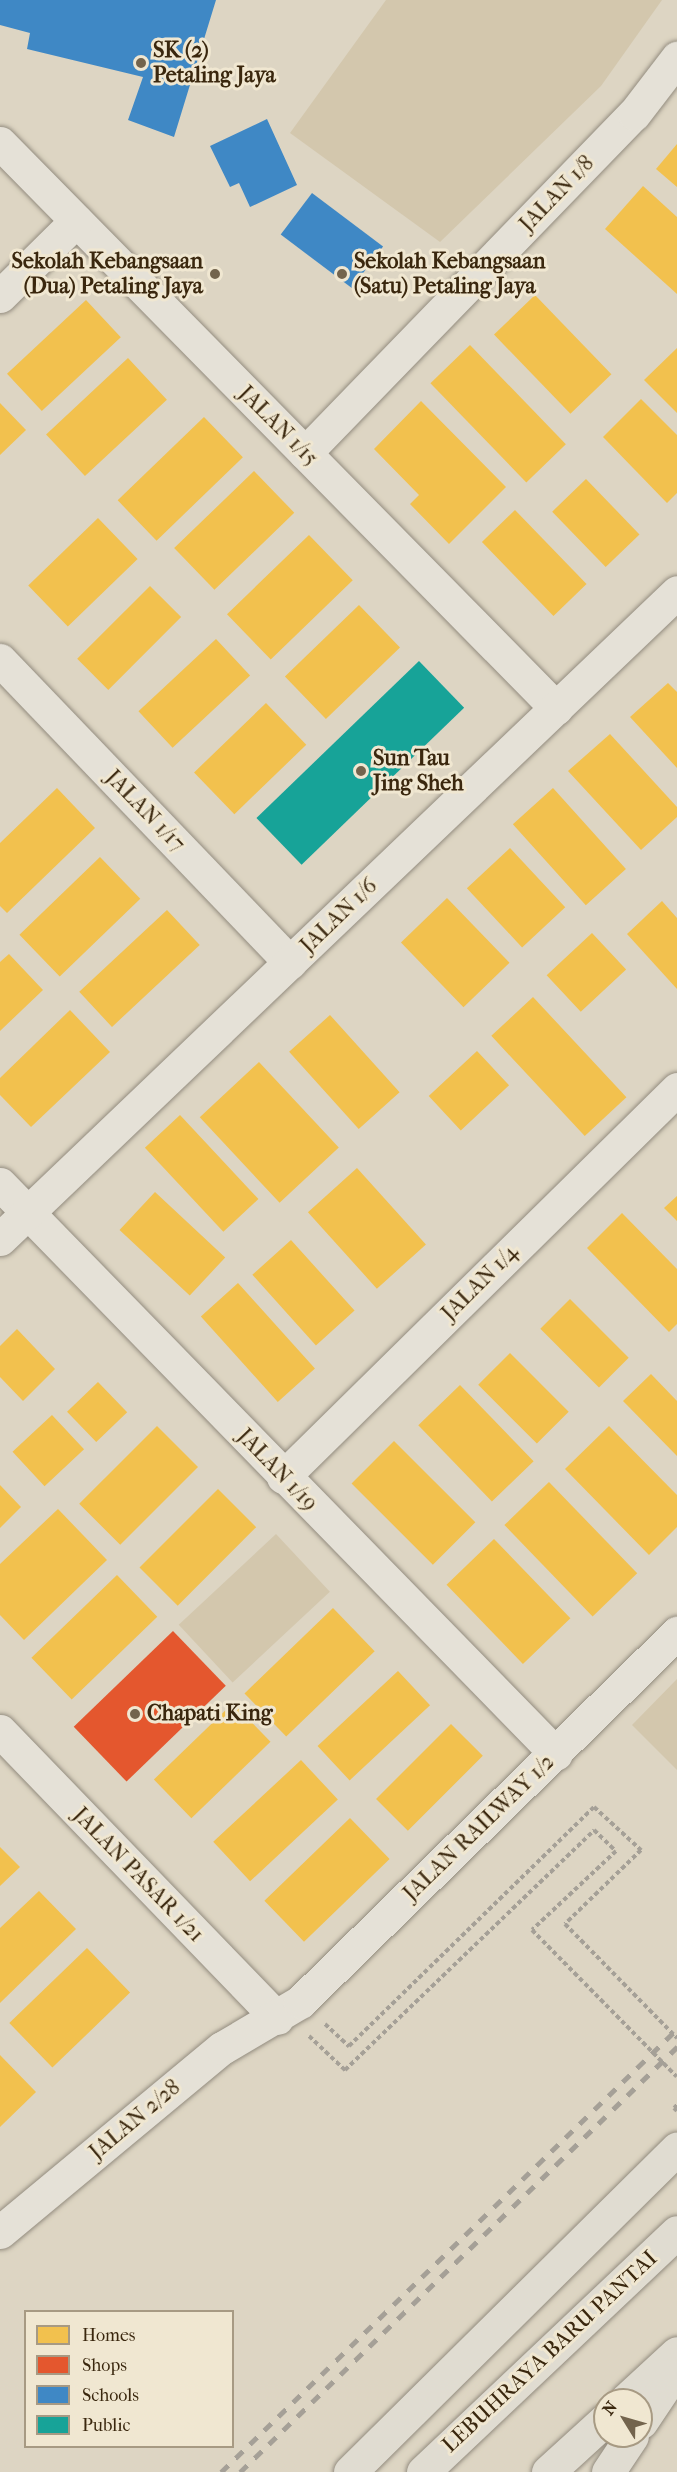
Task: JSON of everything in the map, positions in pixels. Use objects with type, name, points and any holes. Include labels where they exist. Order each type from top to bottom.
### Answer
[{"type":"highway","points":[[350,2472],[677,2148]]},
{"type":"highway","name":"LEBUHRAYA BARU PANTAI","points":[[423,2472],[677,2232]]},
{"type":"highway","points":[[639,2388],[677,2353]]},
{"type":"highway","points":[[653,2404],[677,2367]]},
{"type":"highway","points":[[548,2472],[593,2431]]},
{"type":"highway","points":[[608,2472],[624,2448]]},
{"type":"street","name":"JALAN 1/8","points":[[305,453],[634,114],[677,58]]},
{"type":"street","name":"JALAN 1/15","points":[[0,143],[556,708]]},
{"type":"street","points":[[0,296],[75,220]]},
{"type":"street","name":"JALAN 1/6","points":[[0,1239],[677,592]]},
{"type":"street","name":"JALAN 1/17","points":[[0,660],[290,962]]},
{"type":"street","name":"JALAN 1/4","points":[[283,1477],[677,1089]]},
{"type":"street","name":"JALAN 1/19","points":[[0,1184],[283,1477],[556,1754]]},
{"type":"street","name":"JALAN RAILWAY 1/2","points":[[281,2016],[556,1754],[677,1633]]},
{"type":"street","name":"JALAN PASAR 1/21","points":[[0,1731],[281,2016]]},
{"type":"street","name":"JALAN 2/28","points":[[0,2232],[222,2048],[281,2016]]},
{"type":"path","points":[[349,2046],[594,1807],[641,1850],[565,1924],[677,2038]]},
{"type":"path","points":[[281,2016],[345,2070],[594,1830],[616,1851],[532,1930],[677,2077]]},
{"type":"path","points":[[677,2105],[677,2111]]},
{"type":"shaded area","points":[[386,0],[662,0],[601,86],[440,242],[290,133]]},
{"type":"shaded area","points":[[276,1534],[330,1592],[233,1682],[179,1625]]},
{"type":"shaded area","points":[[677,1679],[677,1770],[632,1725]]},
{"type":"building: Homes","points":[[677,144],[677,187],[656,169]]},
{"type":"building: Homes","points":[[643,186],[677,217],[677,294],[605,229]]},
{"type":"building: Homes","points":[[535,295],[611,374],[570,414],[494,335]]},
{"type":"building: Homes","points":[[86,300],[121,337],[42,411],[7,374]]},
{"type":"building: Homes","points":[[470,345],[566,444],[526,482],[430,383]]},
{"type":"building: Homes","points":[[677,348],[677,413],[644,380]]},
{"type":"building: Homes","points":[[128,358],[167,400],[85,476],[46,434]]},
{"type":"building: Homes","points":[[641,399],[677,435],[677,493],[667,503],[603,437]]},
{"type":"building: Homes","points":[[421,401],[506,487],[449,544],[410,504],[419,495],[374,449]]},
{"type":"building: Homes","points":[[0,403],[26,430],[0,455]]},
{"type":"building: Homes","points":[[204,417],[243,457],[157,541],[118,500]]},
{"type":"building: Homes","points":[[254,471],[294,513],[214,590],[174,548]]},
{"type":"building: Homes","points":[[586,479],[639,534],[606,567],[552,512]]},
{"type":"building: Homes","points":[[515,510],[587,584],[553,616],[482,542]]},
{"type":"building: Homes","points":[[98,518],[138,559],[68,626],[28,585]]},
{"type":"building: Homes","points":[[309,535],[353,580],[271,660],[227,614]]},
{"type":"building: Homes","points":[[150,586],[181,617],[108,690],[77,659]]},
{"type":"building: Homes","points":[[359,605],[400,647],[326,719],[285,677]]},
{"type":"building: Homes","points":[[216,639],[250,676],[173,748],[138,711]]},
{"type":"building: Homes","points":[[668,683],[677,692],[677,768],[630,717]]},
{"type":"building: Homes","points":[[266,703],[306,745],[234,814],[194,772]]},
{"type":"building: Homes","points":[[610,734],[677,807],[677,817],[641,850],[568,771]]},
{"type":"building: Homes","points":[[57,788],[95,828],[7,913],[0,906],[0,843]]},
{"type":"building: Homes","points":[[553,788],[626,869],[586,905],[513,824]]},
{"type":"building: Homes","points":[[510,848],[565,907],[522,947],[467,888]]},
{"type":"building: Homes","points":[[100,857],[140,899],[60,977],[19,935]]},
{"type":"building: Homes","points":[[447,898],[510,963],[463,1007],[401,942]]},
{"type":"building: Homes","points":[[662,901],[677,918],[677,989],[627,934]]},
{"type":"building: Homes","points":[[167,910],[200,945],[112,1027],[79,992]]},
{"type":"building: Homes","points":[[592,933],[626,970],[581,1012],[547,975]]},
{"type":"building: Homes","points":[[9,954],[43,990],[0,1031],[0,962]]},
{"type":"building: Homes","points":[[533,997],[626,1097],[585,1136],[491,1036]]},
{"type":"building: Homes","points":[[70,1010],[110,1052],[31,1127],[0,1095],[0,1078]]},
{"type":"building: Homes","points":[[330,1015],[400,1092],[359,1129],[289,1052]]},
{"type":"building: Homes","points":[[477,1051],[509,1085],[461,1130],[429,1096]]},
{"type":"building: Homes","points":[[259,1062],[339,1148],[280,1203],[200,1117]]},
{"type":"building: Homes","points":[[180,1115],[258,1199],[223,1232],[145,1148]]},
{"type":"building: Homes","points":[[357,1168],[426,1245],[377,1289],[308,1212]]},
{"type":"building: Homes","points":[[155,1192],[225,1257],[190,1296],[120,1230]]},
{"type":"building: Homes","points":[[677,1196],[677,1221],[664,1208]]},
{"type":"building: Homes","points":[[622,1213],[677,1269],[677,1324],[669,1332],[587,1248]]},
{"type":"building: Homes","points":[[291,1240],[355,1311],[316,1345],[252,1275]]},
{"type":"building: Homes","points":[[238,1283],[315,1368],[278,1402],[201,1316]]},
{"type":"building: Homes","points":[[570,1299],[629,1358],[599,1387],[540,1329]]},
{"type":"building: Homes","points":[[17,1329],[55,1369],[23,1401],[0,1377],[0,1346]]},
{"type":"building: Homes","points":[[510,1353],[569,1412],[537,1444],[478,1385]]},
{"type":"building: Homes","points":[[651,1374],[677,1401],[677,1456],[623,1401]]},
{"type":"building: Homes","points":[[98,1382],[127,1412],[96,1442],[67,1412]]},
{"type":"building: Homes","points":[[460,1385],[534,1461],[492,1502],[418,1425]]},
{"type":"building: Homes","points":[[52,1415],[84,1449],[45,1486],[13,1452]]},
{"type":"building: Homes","points":[[157,1426],[198,1467],[120,1545],[79,1504]]},
{"type":"building: Homes","points":[[609,1426],[677,1495],[677,1527],[649,1555],[565,1469]]},
{"type":"building: Homes","points":[[394,1441],[475,1522],[433,1565],[352,1483]]},
{"type":"building: Homes","points":[[549,1482],[637,1573],[593,1616],[504,1525]]},
{"type":"building: Homes","points":[[0,1485],[21,1507],[0,1528]]},
{"type":"building: Homes","points":[[218,1489],[256,1527],[178,1606],[140,1567]]},
{"type":"building: Homes","points":[[58,1509],[107,1560],[24,1640],[0,1615],[0,1564]]},
{"type":"building: Homes","points":[[494,1539],[570,1618],[523,1664],[447,1585]]},
{"type":"building: Homes","points":[[117,1575],[157,1617],[72,1699],[31,1658]]},
{"type":"building: Homes","points":[[333,1608],[375,1651],[286,1737],[245,1693]]},
{"type":"building: Homes","points":[[398,1671],[430,1705],[350,1780],[318,1746]]},
{"type":"building: Homes","points":[[233,1703],[271,1742],[191,1818],[154,1779]]},
{"type":"building: Homes","points":[[451,1724],[483,1756],[408,1831],[376,1799]]},
{"type":"building: Homes","points":[[301,1760],[338,1799],[250,1881],[213,1842]]},
{"type":"building: Homes","points":[[350,1818],[390,1859],[304,1942],[264,1901]]},
{"type":"building: Homes","points":[[0,1847],[20,1867],[0,1886]]},
{"type":"building: Homes","points":[[39,1891],[76,1929],[0,2003],[0,1928]]},
{"type":"building: Homes","points":[[87,1948],[130,1993],[52,2068],[9,2023]]},
{"type":"building: Homes","points":[[0,2055],[36,2092],[0,2127]]},
{"type":"building: Shops","points":[[173,1631],[226,1686],[127,1782],[74,1727]]},
{"type":"building: Schools","name":"SK (2) Petaling Jaya","points":[[0,0],[216,0],[174,137],[128,120],[143,77],[27,49],[30,33],[0,25]]},
{"type":"building: Schools","points":[[267,119],[297,185],[250,207],[239,183],[230,187],[210,146]]},
{"type":"building: Schools","points":[[312,193],[383,247],[352,288],[281,235]]},
{"type":"building: Public","points":[[419,661],[464,708],[302,865],[256,818]]},
{"type":"railway","points":[[221,2472],[677,2029]]},
{"type":"railway","points":[[240,2472],[677,2047]]},
{"type":"place","name":"SK (2) Petaling Jaya","points":[[141,63]]},
{"type":"place","name":"Sekolah Kebangsaan (Dua) Petaling Jaya","points":[[215,274]]},
{"type":"place","name":"Sekolah Kebangsaan (Satu) Petaling Jaya","points":[[342,274]]},
{"type":"place","name":"Sun Tau Jing Sheh","points":[[361,771]]},
{"type":"place","name":"Chapati King","points":[[135,1714]]}]
